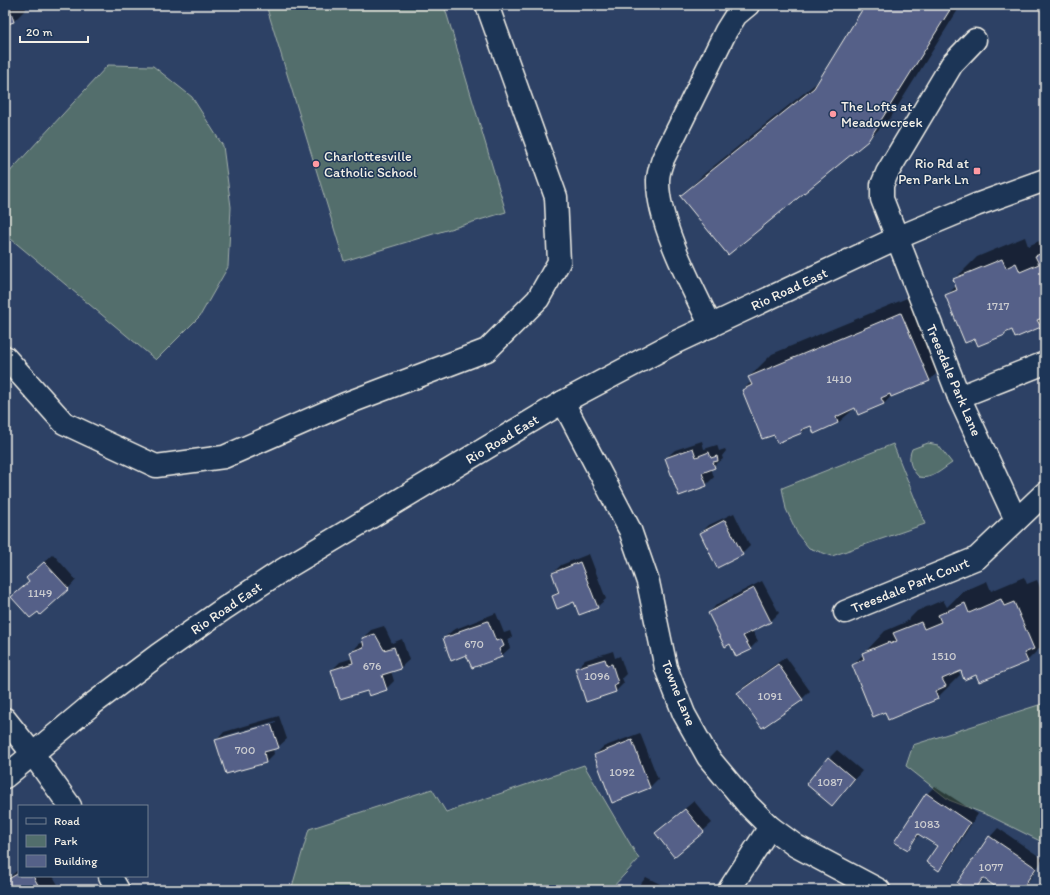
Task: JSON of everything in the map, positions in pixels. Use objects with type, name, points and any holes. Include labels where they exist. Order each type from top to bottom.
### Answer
[{"type":"street","points":[[5,357],[64,423],[156,466],[224,457],[346,404],[487,350],[538,299],[559,262],[556,197],[487,5]]},
{"type":"street","points":[[711,326],[685,272],[662,211],[658,179],[663,159],[726,31],[736,15],[748,5]]},
{"type":"street","name":"Treesdale Park Lane","points":[[975,40],[952,64],[882,185],[882,199],[958,397],[1016,520]]},
{"type":"street","name":"Rio Road East","points":[[5,777],[32,753],[158,655],[280,571],[563,402],[676,342],[897,238],[976,205],[1045,180]]},
{"type":"street","points":[[958,397],[1045,363]]},
{"type":"street","name":"Towne Lane","points":[[563,402],[630,530],[648,582],[666,668],[684,714],[708,757],[748,805],[770,827],[796,846],[879,890]]},
{"type":"street","name":"Treesdale Park Court","points":[[845,612],[977,558],[1045,493]]},
{"type":"street","points":[[5,719],[32,753],[69,805]]},
{"type":"street","points":[[729,890],[770,827]]},
{"type":"street","points":[[111,877],[118,890]]},
{"type":"green space","points":[[266,5],[444,5],[506,212],[344,261]]},
{"type":"green space","points":[[108,65],[153,66],[192,97],[223,146],[231,207],[228,267],[200,316],[156,360],[5,234],[5,177]]},
{"type":"green space","points":[[928,443],[938,445],[952,463],[932,476],[924,478],[919,477],[914,471],[910,457],[912,449]]},
{"type":"green space","points":[[893,444],[925,524],[832,556],[809,548],[798,535],[786,509],[782,488]]},
{"type":"green space","points":[[1045,703],[1045,849],[1042,842],[990,816],[949,800],[906,766],[913,745]]},
{"type":"green space","points":[[584,765],[639,859],[610,890],[291,890],[309,829],[432,789],[446,812]]},
{"type":"building","points":[[5,5],[9,5],[14,22],[5,25]]},
{"type":"building","name":"The Lofts at Meadowcreek","points":[[865,5],[953,5],[868,141],[728,255],[680,196],[814,88]]},
{"type":"building","points":[[1045,252],[1045,317],[1037,320],[1041,327],[1015,338],[1012,330],[1005,333],[1005,335],[978,346],[975,339],[965,343],[945,295],[957,290],[953,279],[1002,259],[1006,268],[1016,263],[1020,272],[1039,264],[1035,256]]},
{"type":"building","points":[[901,313],[930,381],[891,397],[890,394],[881,398],[884,404],[858,415],[855,408],[836,417],[838,423],[814,434],[811,426],[801,430],[802,433],[777,443],[774,435],[762,439],[742,390],[752,385],[748,377]]},
{"type":"building","points":[[693,448],[696,457],[709,452],[711,458],[717,456],[718,461],[713,462],[715,468],[702,473],[707,486],[679,496],[665,458]]},
{"type":"building","points":[[725,520],[743,555],[717,568],[700,533]]},
{"type":"building","points":[[44,562],[69,589],[40,615],[38,612],[30,618],[11,597],[29,582],[26,578]]},
{"type":"building","points":[[580,562],[598,608],[579,615],[574,602],[557,609],[552,596],[559,593],[552,573]]},
{"type":"building","points":[[754,588],[771,622],[743,636],[751,650],[736,657],[730,644],[725,647],[708,613]]},
{"type":"building","points":[[1001,599],[1004,606],[1014,602],[1034,649],[1024,653],[1028,662],[979,682],[976,675],[964,680],[961,671],[942,679],[946,686],[935,691],[938,699],[888,720],[885,712],[873,717],[852,665],[864,659],[862,653],[889,642],[890,644],[897,641],[893,633],[921,622],[924,629],[941,622],[938,615],[965,603],[969,613]]},
{"type":"building","points":[[488,621],[496,641],[501,639],[504,646],[499,649],[502,657],[472,668],[466,655],[451,661],[443,638]]},
{"type":"building","points":[[375,634],[384,650],[394,647],[401,669],[382,675],[387,690],[369,696],[367,691],[340,699],[331,670],[353,663],[350,652],[364,647],[362,638]]},
{"type":"building","points":[[605,659],[607,665],[612,664],[618,683],[614,685],[616,692],[586,702],[575,668]]},
{"type":"building","points":[[778,664],[803,700],[762,728],[737,693]]},
{"type":"building","points":[[271,724],[279,748],[264,752],[266,763],[226,774],[215,740]]},
{"type":"building","points":[[632,740],[650,788],[612,803],[594,755]]},
{"type":"building","points":[[828,757],[854,779],[832,806],[806,784]]},
{"type":"building","points":[[926,793],[970,823],[939,871],[926,862],[937,846],[918,834],[908,850],[894,842]]},
{"type":"building","points":[[685,809],[704,832],[674,857],[655,833]]},
{"type":"building","points":[[989,836],[1036,868],[1021,890],[1000,890],[983,878],[975,890],[969,890],[957,883]]},
{"type":"building","points":[[18,874],[18,877],[34,877],[41,890],[6,890],[5,881]]},
{"type":"place","name":"The Lofts at Meadowcreek","points":[[833,114]]},
{"type":"place","name":"Charlottesville Catholic School","points":[[316,164]]},
{"type":"place","name":"Rio Rd at Pen Park Ln","points":[[977,171]]}]
